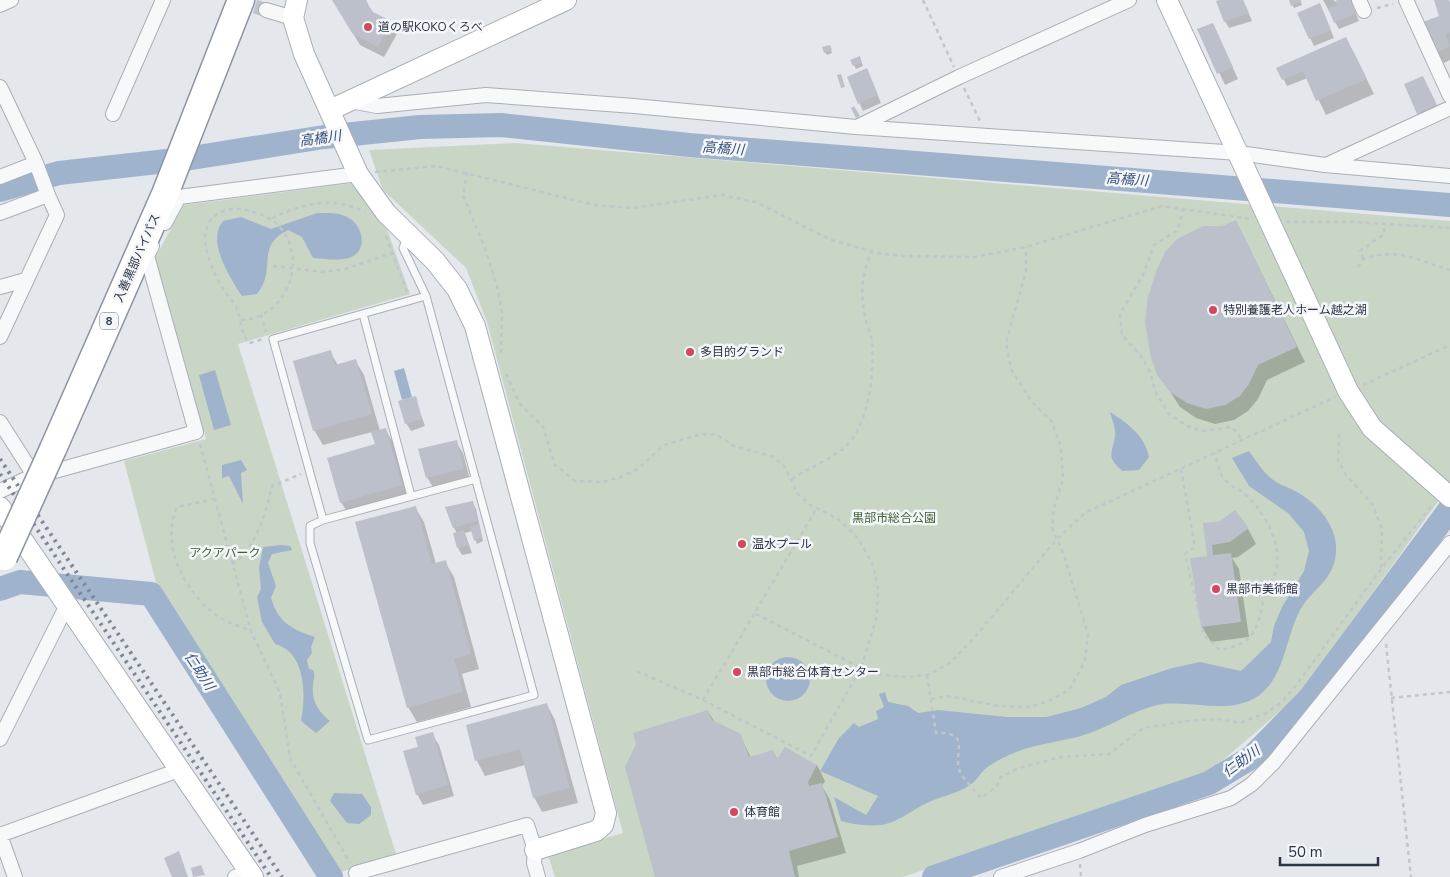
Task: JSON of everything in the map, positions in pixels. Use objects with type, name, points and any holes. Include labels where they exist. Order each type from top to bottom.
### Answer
[{"type":"highway","name":"入善黒部バイパス","points":[[2,562],[165,194],[241,0]]},
{"type":"street","points":[[0,5],[11,0]]},
{"type":"street","points":[[113,114],[163,0]]},
{"type":"street","points":[[330,110],[566,0]]},
{"type":"street","points":[[856,127],[959,77],[1129,0]]},
{"type":"street","points":[[1167,0],[1348,391],[1372,428],[1447,494]]},
{"type":"street","points":[[1407,0],[1450,96]]},
{"type":"street","points":[[266,10],[295,9],[304,54],[356,169],[386,213],[435,261],[457,289],[475,326],[606,813],[603,825],[596,831],[535,850]]},
{"type":"street","points":[[0,87],[36,163],[57,215],[0,337]]},
{"type":"street","points":[[350,101],[377,106],[486,95],[634,106],[856,127],[1238,153],[1325,165],[1450,176]]},
{"type":"street","points":[[1325,165],[1450,108]]},
{"type":"street","points":[[0,177],[36,163]]},
{"type":"street","points":[[0,491],[35,477],[196,432],[147,256],[179,197],[356,169]]},
{"type":"street","points":[[0,213],[48,196]]},
{"type":"street","points":[[0,287],[26,280]]},
{"type":"street","points":[[0,422],[35,477]]},
{"type":"street","points":[[0,508],[179,770],[246,875]]},
{"type":"street","points":[[1001,877],[1078,851],[1145,825],[1231,798],[1252,784],[1274,762],[1450,543]]},
{"type":"street","points":[[0,739],[67,605]]},
{"type":"street","points":[[15,877],[0,835],[179,770]]},
{"type":"street","points":[[356,873],[526,825],[535,850],[534,862],[538,877]]},
{"type":"lane","points":[[408,234],[404,248],[426,296],[476,479],[534,695],[368,740],[310,543],[310,526],[323,520],[476,479]]},
{"type":"lane","points":[[323,520],[274,339],[426,296]]},
{"type":"lane","points":[[363,314],[411,496]]},
{"type":"path","points":[[923,0],[987,136]]},
{"type":"path","points":[[1361,6],[1407,0]]},
{"type":"path","points":[[356,169],[437,166],[594,205],[613,207],[632,208],[722,195],[756,202],[831,240],[872,251],[903,256],[975,257],[1026,247],[1162,206],[1269,222],[1384,224],[1450,228]]},
{"type":"path","points":[[467,172],[463,195],[485,248],[497,286],[502,312],[502,364]]},
{"type":"path","points":[[272,218],[299,206],[326,202],[348,204],[367,213]]},
{"type":"path","points":[[240,320],[250,320],[275,305],[286,290],[293,269],[294,254],[286,236],[272,218],[239,208],[222,211],[209,221],[204,232],[214,271],[224,290],[236,306],[244,338],[250,343],[268,338],[261,314]]},
{"type":"path","points":[[1183,208],[1178,230],[1154,245],[1143,275],[1120,314],[1122,335],[1141,356],[1150,372],[1155,391],[1168,414],[1188,426],[1202,431],[1232,427],[1242,440]]},
{"type":"path","points":[[1363,259],[1360,251],[1384,234],[1384,224]]},
{"type":"path","points":[[383,230],[410,300]]},
{"type":"path","points":[[931,699],[948,696],[978,700],[998,706],[1028,707],[1047,702],[1069,690],[1085,661],[1088,634],[1052,528],[1054,508],[1063,479],[1061,447],[1052,422],[1031,401],[1011,369],[1006,342],[1026,272],[1026,247]]},
{"type":"path","points":[[792,479],[831,457],[852,439],[864,413],[870,385],[872,342],[861,295],[863,272],[872,251]]},
{"type":"path","points":[[1358,267],[1363,259],[1392,252],[1411,256],[1450,270]]},
{"type":"path","points":[[273,266],[323,272],[345,269],[392,253]]},
{"type":"path","points":[[756,614],[861,668],[881,676],[908,678],[927,675],[949,664],[974,638],[1057,539],[1085,513],[1450,345]]},
{"type":"path","points":[[505,372],[520,404],[544,428],[555,465],[575,481],[603,482],[620,477],[638,469],[664,445],[701,434],[717,435],[734,446],[774,457],[785,467],[798,494],[817,508],[838,519],[858,538],[872,565],[878,588],[877,616],[861,668],[811,756],[703,700],[634,670]]},
{"type":"path","points":[[196,432],[251,630],[280,693],[290,758],[356,873]]},
{"type":"path","points":[[1339,434],[1338,460],[1346,475],[1373,505],[1382,530],[1381,570]]},
{"type":"path","points":[[1181,469],[1195,547],[1185,554],[1204,635],[1220,650],[1238,647],[1251,638],[1258,625],[1265,590],[1277,567],[1277,548],[1265,521],[1246,494],[1224,480],[1214,453]]},
{"type":"path","points":[[232,564],[243,557],[253,539],[268,504],[272,486],[309,470]]},
{"type":"path","points":[[927,675],[936,733],[945,733],[954,737],[960,746],[959,769],[981,798],[997,786],[1001,777],[1019,768],[1061,757],[1109,754],[1144,728],[1187,721],[1219,719],[1240,723],[1266,713],[1281,703],[1381,570],[1447,494]]},
{"type":"path","points":[[215,499],[177,507],[172,519],[172,546],[179,571],[197,598],[220,618],[251,630]]},
{"type":"path","points":[[703,700],[756,614],[817,508]]},
{"type":"path","points":[[1384,625],[1411,877]]},
{"type":"path","points":[[1391,698],[1450,692]]},
{"type":"green space","name":"黒部市総合公園","points":[[516,143],[1450,221],[1450,485],[1299,695],[1208,773],[903,877],[555,877],[548,855],[623,833],[487,322],[466,268],[383,190],[369,150]]},
{"type":"green space","name":"アクアパーク","points":[[354,183],[387,229],[410,294],[238,344],[396,854],[341,872],[158,590],[124,461],[206,439],[155,258],[184,205]]},
{"type":"water","points":[[317,213],[340,214],[352,220],[361,235],[362,240],[359,251],[355,255],[344,259],[313,258],[302,237],[288,230],[272,244],[269,251],[266,275],[257,294],[242,296],[226,270],[218,249],[218,229],[223,221],[241,217],[271,229]]},
{"type":"water","points":[[404,368],[412,397],[402,400],[394,371]]},
{"type":"water","points":[[215,370],[231,425],[214,430],[199,375]]},
{"type":"water","points":[[1110,412],[1129,425],[1144,442],[1149,457],[1139,470],[1122,471],[1112,459],[1115,433]]},
{"type":"water","points":[[1249,451],[1261,468],[1272,479],[1297,492],[1323,514],[1332,529],[1336,545],[1336,557],[1333,567],[1329,575],[1304,603],[1299,612],[1278,671],[1265,691],[1244,703],[1232,705],[1157,705],[1087,734],[1032,747],[998,760],[987,767],[968,786],[918,807],[891,823],[869,825],[841,821],[834,797],[866,815],[878,796],[820,771],[839,738],[854,723],[859,727],[878,719],[876,711],[884,707],[879,694],[885,692],[888,702],[908,706],[918,713],[938,710],[1007,717],[1046,717],[1081,708],[1106,697],[1121,685],[1172,668],[1200,662],[1241,671],[1271,642],[1274,626],[1282,607],[1304,571],[1309,551],[1304,532],[1288,513],[1249,486],[1232,458]]},
{"type":"water","points":[[241,460],[247,470],[241,473],[243,504],[229,476],[222,478],[222,465]]},
{"type":"water","points":[[290,546],[292,550],[272,554],[268,563],[276,586],[271,598],[277,613],[287,624],[315,637],[311,647],[312,653],[307,660],[309,669],[313,670],[314,674],[313,696],[319,710],[330,721],[316,733],[301,721],[303,687],[298,665],[293,656],[275,644],[262,622],[257,597],[261,589],[259,568],[263,547]]},
{"type":"water","points":[[784,657],[792,657],[804,663],[810,679],[804,695],[792,701],[784,701],[772,695],[766,683],[766,675],[772,663]]},
{"type":"water","points":[[334,793],[362,794],[371,807],[371,815],[359,824],[347,823],[330,801]]},
{"type":"building","name":"道の駅KOKOくろべ","points":[[332,0],[365,0],[373,12],[391,21],[378,47],[352,33]]},
{"type":"building","points":[[1243,0],[1249,13],[1224,22],[1216,1]]},
{"type":"building","points":[[1289,0],[1301,0],[1301,2],[1291,6]]},
{"type":"building","points":[[1351,0],[1356,13],[1334,23],[1328,8],[1337,5],[1335,1]]},
{"type":"building","points":[[1434,0],[1449,0],[1450,3],[1450,32],[1446,34],[1450,46],[1436,53],[1423,22],[1439,16]]},
{"type":"building","points":[[1320,3],[1331,30],[1309,39],[1297,13]]},
{"type":"building","points":[[1213,23],[1233,67],[1217,74],[1197,29]]},
{"type":"building","points":[[1346,37],[1367,79],[1316,101],[1303,71],[1282,80],[1276,68]]},
{"type":"building","points":[[830,45],[832,50],[824,53],[822,47]]},
{"type":"building","points":[[860,56],[862,63],[853,66],[850,60]]},
{"type":"building","points":[[867,68],[878,95],[858,104],[847,77]]},
{"type":"building","points":[[841,74],[845,87],[841,88],[837,75]]},
{"type":"building","points":[[1423,76],[1437,105],[1417,114],[1404,84]]},
{"type":"building","points":[[854,106],[860,116],[856,118],[851,108]]},
{"type":"building","name":"特別養護老人ホーム越之湖","points":[[1236,220],[1297,347],[1258,365],[1249,384],[1240,396],[1225,405],[1206,409],[1187,403],[1170,392],[1157,375],[1151,358],[1145,322],[1148,297],[1165,252],[1177,239],[1203,226],[1222,226]]},
{"type":"building","points":[[331,350],[335,365],[356,359],[372,414],[313,431],[293,361]]},
{"type":"building","points":[[416,396],[422,419],[405,424],[398,401]]},
{"type":"building","points":[[386,428],[402,485],[340,503],[327,458],[375,444],[371,432]]},
{"type":"building","points":[[457,440],[464,469],[426,478],[418,449]]},
{"type":"building","points":[[473,501],[478,521],[453,528],[445,507]]},
{"type":"building","points":[[416,506],[432,564],[446,560],[471,654],[454,659],[463,692],[407,708],[355,522]]},
{"type":"building","name":"黒部市美術館","points":[[1235,510],[1249,528],[1230,542],[1212,545],[1213,555],[1231,553],[1241,622],[1201,627],[1190,558],[1207,556],[1203,523],[1220,521]]},
{"type":"building","points":[[479,524],[482,538],[474,541],[470,527]]},
{"type":"building","points":[[464,530],[469,546],[457,548],[453,533]]},
{"type":"building","points":[[547,703],[570,788],[533,798],[520,749],[475,761],[466,725]]},
{"type":"building","name":"体育館","points":[[708,710],[712,720],[741,734],[749,757],[773,750],[777,759],[785,747],[817,765],[808,782],[809,786],[822,783],[838,837],[789,851],[795,877],[655,877],[625,767],[636,744],[633,733]]},
{"type":"building","points":[[433,732],[448,785],[416,795],[403,751],[418,747],[415,737]]},
{"type":"building","points":[[179,851],[188,877],[172,877],[164,858]]},
{"type":"building","points":[[201,865],[205,875],[193,877],[191,868]]},
{"type":"waterway","name":"高橋川","points":[[0,190],[59,173],[185,159],[324,137],[420,127],[501,125],[689,145],[1450,205]]},
{"type":"waterway","name":"仁助川","points":[[934,877],[1209,783],[1252,757],[1310,698],[1450,509]]},
{"type":"waterway","name":"仁助川","points":[[0,589],[20,582],[151,594],[331,877]]},
{"type":"tunnel","points":[[235,0],[266,10]]},
{"type":"railway","points":[[0,459],[282,877]]},
{"type":"railway","points":[[0,474],[271,877]]},
{"type":"place","name":"道の駅KOKOくろべ","points":[[368,27]]},
{"type":"place","name":"特別養護老人ホーム越之湖","points":[[1213,310]]},
{"type":"place","name":"多目的グランド","points":[[690,352]]},
{"type":"place","name":"温水プール","points":[[742,544]]},
{"type":"place","name":"黒部市美術館","points":[[1216,589]]},
{"type":"place","name":"黒部市総合体育センター","points":[[737,672]]},
{"type":"place","name":"体育館","points":[[734,812]]}]
